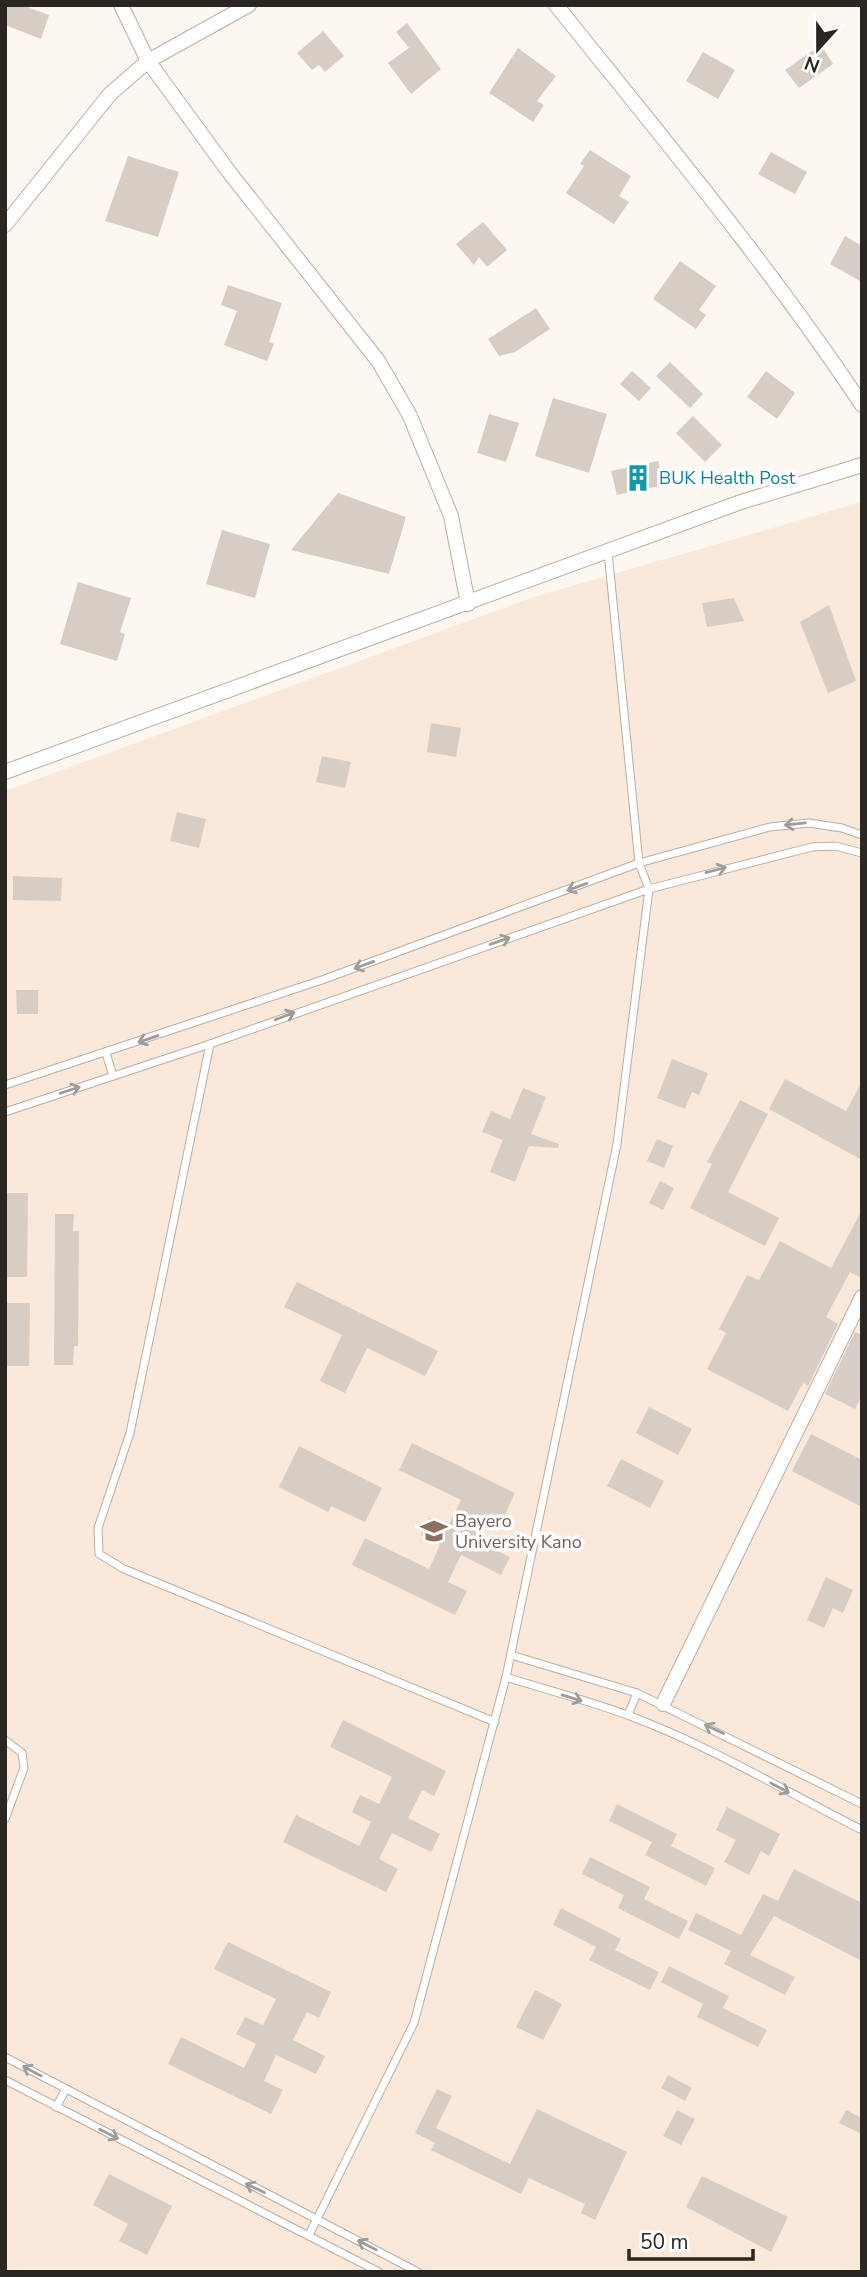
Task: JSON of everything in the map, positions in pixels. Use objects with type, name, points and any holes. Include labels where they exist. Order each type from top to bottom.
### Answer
[{"type":"street","points":[[121,5],[148,61],[229,172],[379,362],[410,416],[451,516],[468,604]]},
{"type":"street","points":[[5,225],[110,94],[148,61],[249,5]]},
{"type":"street","points":[[556,5],[684,165],[835,365],[862,405]]},
{"type":"street","points":[[5,772],[741,502],[862,465]]},
{"type":"street","points":[[663,1704],[862,1297]]},
{"type":"lane","points":[[309,2235],[414,2023],[506,1677],[617,1144],[649,888],[639,863],[608,552]]},
{"type":"lane","points":[[5,1085],[106,1054],[323,980],[639,863],[770,827],[809,823],[842,828],[862,835]]},
{"type":"lane","points":[[5,1112],[211,1044],[649,888],[812,847],[835,846],[862,853]]},
{"type":"lane","points":[[211,1044],[130,1433],[98,1528],[99,1554],[124,1569],[495,1722]]},
{"type":"lane","points":[[106,1054],[113,1076]]},
{"type":"lane","points":[[511,1655],[637,1693],[663,1704],[862,1804]]},
{"type":"lane","points":[[506,1677],[628,1715],[704,1748],[862,1830]]},
{"type":"lane","points":[[628,1715],[637,1693]]},
{"type":"lane","points":[[5,1740],[22,1753],[23,1768],[5,1819]]},
{"type":"lane","points":[[5,2057],[317,2217],[418,2272]]},
{"type":"lane","points":[[5,2080],[379,2272]]},
{"type":"lane","points":[[56,2107],[66,2089]]},
{"type":"shaded area","name":"Bayero University Kano","points":[[862,502],[862,2272],[5,2272],[5,791],[534,597]]},
{"type":"building","points":[[5,5],[22,5],[49,15],[41,39],[5,25]]},
{"type":"building","points":[[407,23],[441,69],[411,94],[388,63],[409,48],[396,32]]},
{"type":"building","points":[[323,31],[344,56],[325,72],[319,65],[312,70],[297,53]]},
{"type":"building","points":[[821,45],[833,64],[799,88],[785,70]]},
{"type":"building","points":[[518,48],[556,76],[537,101],[544,105],[533,122],[489,93]]},
{"type":"building","points":[[703,52],[735,70],[718,99],[686,81]]},
{"type":"building","points":[[590,150],[631,176],[619,196],[629,202],[614,224],[566,193],[584,166],[580,164]]},
{"type":"building","points":[[771,152],[807,172],[795,194],[758,174]]},
{"type":"building","points":[[128,156],[179,172],[158,237],[105,221]]},
{"type":"building","points":[[483,222],[507,250],[487,267],[479,257],[474,265],[456,244]]},
{"type":"building","points":[[845,236],[862,246],[862,282],[830,264]]},
{"type":"building","points":[[680,261],[716,286],[699,310],[706,315],[696,329],[653,299]]},
{"type":"building","points":[[228,285],[282,303],[269,342],[274,344],[267,361],[224,345],[237,311],[221,305]]},
{"type":"building","points":[[536,308],[550,329],[515,352],[499,356],[488,339]]},
{"type":"building","points":[[670,362],[703,394],[690,408],[656,376]]},
{"type":"building","points":[[632,371],[651,388],[639,401],[620,384]]},
{"type":"building","points":[[766,371],[795,393],[777,419],[747,397]]},
{"type":"building","points":[[553,398],[607,414],[589,473],[535,456]]},
{"type":"building","points":[[489,414],[519,423],[506,462],[477,453]]},
{"type":"building","points":[[693,416],[722,445],[705,462],[676,433]]},
{"type":"building","name":"BUK Health Post","points":[[658,461],[664,485],[617,495],[611,471]]},
{"type":"building","points":[[338,493],[406,517],[389,574],[291,550]]},
{"type":"building","points":[[222,530],[270,544],[255,598],[206,584]]},
{"type":"building","points":[[78,582],[131,598],[120,632],[125,634],[117,661],[60,644]]},
{"type":"building","points":[[734,598],[744,621],[707,627],[702,603]]},
{"type":"building","points":[[829,605],[856,681],[828,693],[800,622]]},
{"type":"building","points":[[431,723],[461,728],[456,757],[427,752]]},
{"type":"building","points":[[322,756],[351,762],[345,788],[316,782]]},
{"type":"building","points":[[177,812],[206,819],[199,848],[170,841]]},
{"type":"building","points":[[13,876],[62,878],[61,901],[13,900]]},
{"type":"building","points":[[16,990],[38,990],[38,1014],[17,1014]]},
{"type":"building","points":[[672,1059],[708,1073],[699,1095],[692,1092],[685,1109],[657,1098]]},
{"type":"building","points":[[785,1079],[846,1111],[862,1082],[862,1160],[769,1109]]},
{"type":"building","points":[[523,1088],[546,1097],[531,1134],[559,1144],[558,1148],[529,1146],[515,1182],[490,1172],[503,1140],[482,1132],[491,1111],[510,1119]]},
{"type":"building","points":[[740,1100],[768,1114],[728,1192],[779,1218],[765,1246],[690,1208],[712,1164],[707,1162]]},
{"type":"building","points":[[657,1139],[673,1146],[664,1168],[647,1161]]},
{"type":"building","points":[[660,1181],[674,1188],[663,1210],[649,1203]]},
{"type":"building","points":[[6,1193],[28,1193],[27,1277],[5,1277]]},
{"type":"building","points":[[862,1210],[862,1278],[850,1272],[826,1317],[838,1324],[808,1386],[803,1383],[788,1411],[707,1369],[726,1333],[719,1329],[747,1275],[759,1280],[780,1241],[831,1268]]},
{"type":"building","points":[[55,1214],[74,1214],[73,1231],[79,1231],[78,1346],[74,1346],[73,1365],[54,1365]]},
{"type":"building","points":[[297,1282],[438,1351],[425,1376],[367,1348],[345,1393],[320,1381],[342,1335],[284,1307]]},
{"type":"building","points":[[5,1303],[30,1303],[29,1366],[5,1366]]},
{"type":"building","points":[[855,1332],[862,1335],[862,1395],[855,1409],[825,1394]]},
{"type":"building","points":[[649,1407],[692,1429],[678,1455],[636,1433]]},
{"type":"building","points":[[811,1434],[862,1460],[862,1507],[792,1471]]},
{"type":"building","points":[[412,1443],[515,1493],[503,1519],[491,1513],[477,1541],[510,1557],[501,1575],[461,1555],[448,1582],[467,1591],[455,1615],[352,1565],[365,1538],[429,1569],[440,1545],[421,1535],[429,1517],[448,1527],[461,1500],[399,1470]]},
{"type":"building","points":[[299,1446],[382,1488],[365,1522],[331,1506],[328,1512],[279,1487]]},
{"type":"building","points":[[621,1459],[664,1481],[650,1508],[607,1486]]},
{"type":"building","points":[[826,1577],[853,1590],[843,1613],[833,1608],[824,1628],[807,1620]]},
{"type":"building","points":[[343,1720],[446,1771],[434,1796],[422,1790],[408,1818],[440,1834],[431,1852],[392,1833],[379,1859],[398,1869],[386,1892],[283,1842],[296,1815],[359,1846],[371,1822],[352,1812],[360,1795],[379,1804],[392,1777],[330,1747]]},
{"type":"building","points":[[617,1804],[677,1834],[671,1846],[715,1868],[706,1886],[645,1855],[652,1842],[609,1821]]},
{"type":"building","points":[[727,1807],[780,1834],[769,1856],[761,1851],[749,1875],[724,1862],[736,1840],[716,1830]]},
{"type":"building","points":[[590,1857],[650,1887],[644,1899],[688,1921],[679,1939],[618,1908],[624,1895],[582,1874]]},
{"type":"building","points":[[794,1869],[862,1903],[862,1961],[774,1916],[750,1955],[795,1977],[785,1995],[724,1964],[731,1951],[688,1930],[696,1913],[741,1935],[763,1894],[778,1901]]},
{"type":"building","points":[[561,1908],[621,1939],[615,1950],[659,1972],[650,1990],[589,1960],[596,1947],[553,1925]]},
{"type":"building","points":[[228,1942],[331,1992],[319,2018],[307,2012],[293,2040],[325,2056],[316,2074],[276,2055],[264,2081],[283,2090],[271,2114],[168,2064],[181,2037],[244,2068],[256,2044],[236,2034],[245,2017],[263,2025],[276,1999],[214,1969]]},
{"type":"building","points":[[669,1966],[729,1996],[723,2008],[767,2030],[758,2047],[697,2017],[703,2004],[661,1982]]},
{"type":"building","points":[[535,1990],[562,2004],[543,2040],[516,2027]]},
{"type":"building","points":[[668,2075],[692,2088],[685,2101],[661,2088]]},
{"type":"building","points":[[437,2089],[452,2096],[436,2128],[510,2164],[537,2109],[627,2152],[595,2220],[581,2213],[585,2204],[529,2178],[521,2194],[431,2150],[435,2143],[415,2133]]},
{"type":"building","points":[[677,2110],[695,2119],[681,2145],[663,2136]]},
{"type":"building","points":[[846,2110],[862,2118],[862,2134],[839,2123]]},
{"type":"building","points":[[109,2174],[172,2206],[147,2255],[119,2241],[128,2224],[93,2205]]},
{"type":"building","points":[[702,2176],[788,2217],[771,2252],[686,2207]]},
{"type":"place","name":"BUK Health Post","points":[[638,478]]},
{"type":"place","name":"Bayero University Kano","points":[[434,1531]]}]
